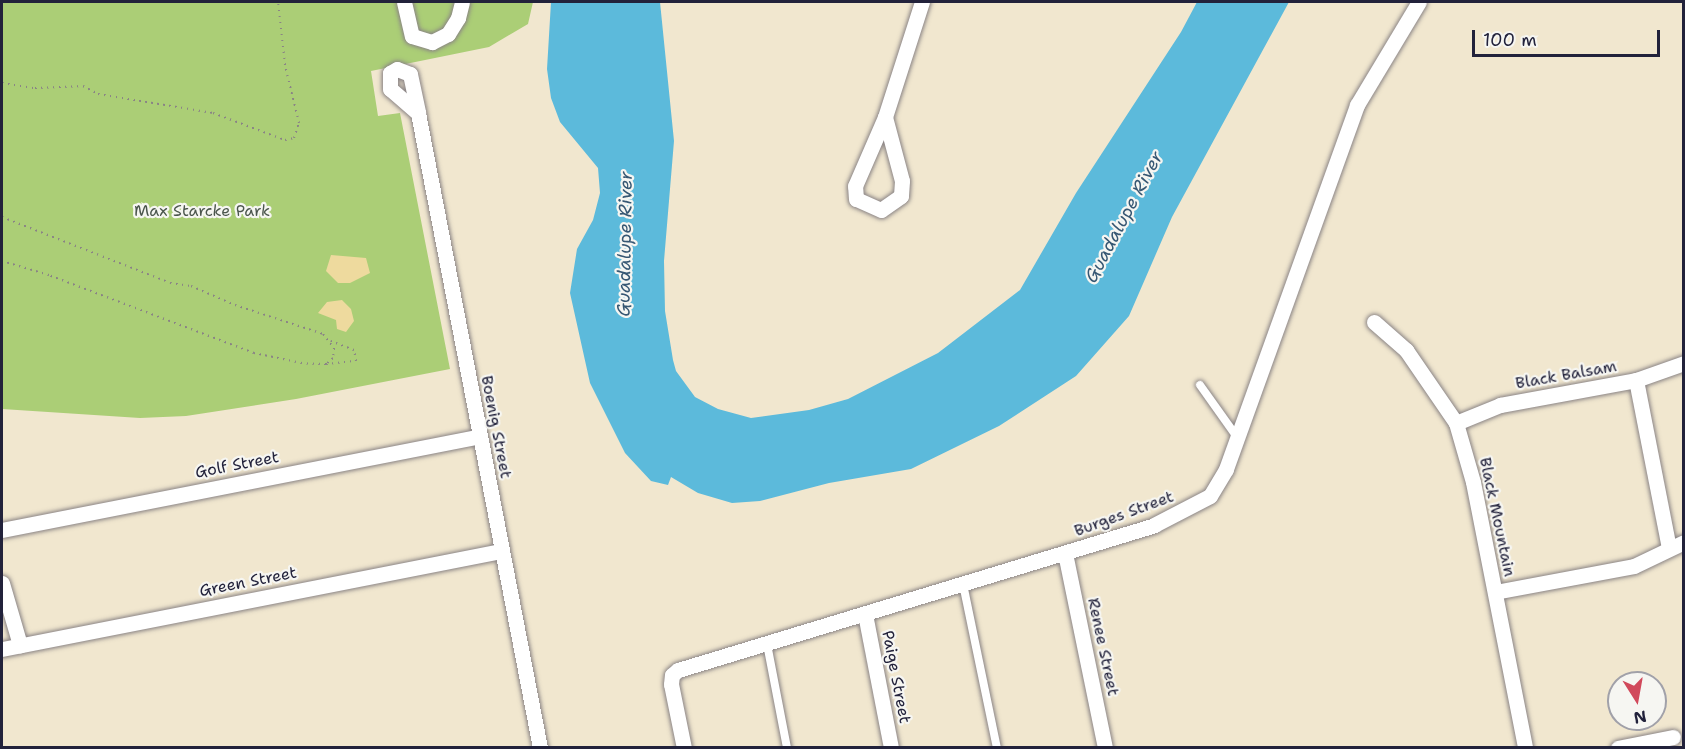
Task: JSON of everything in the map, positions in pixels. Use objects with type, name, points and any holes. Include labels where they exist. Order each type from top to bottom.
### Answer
[{"type":"street","points":[[404,2],[412,36],[432,42],[448,34],[458,18],[462,2]]},
{"type":"street","points":[[885,117],[902,181],[901,196],[880,210],[856,199],[855,186],[885,117],[922,2]]},
{"type":"street","name":"Burges Street","points":[[684,747],[672,675],[678,670],[1065,554],[1154,525],[1202,503],[1220,484],[1238,439],[1357,105],[1419,2]]},
{"type":"street","name":"Boenig Street","points":[[418,113],[540,747]]},
{"type":"street","name":"Black Mountain","points":[[1374,322],[1407,350],[1456,423],[1495,592],[1525,747]]},
{"type":"street","name":"Black Balsam","points":[[1456,423],[1500,405],[1636,380],[1683,363]]},
{"type":"street","points":[[1495,592],[1634,567],[1676,545],[1636,380]]},
{"type":"street","name":"Golf Street","points":[[2,530],[479,436]]},
{"type":"street","name":"Green Street","points":[[2,649],[501,551]]},
{"type":"street","name":"Renee Street","points":[[1065,554],[1105,747]]},
{"type":"street","points":[[2,583],[21,645]]},
{"type":"street","name":"Paige Street","points":[[865,615],[891,747]]},
{"type":"street","points":[[1618,747],[1673,737]]},
{"type":"lane","points":[[1200,385],[1238,439]]},
{"type":"lane","points":[[963,584],[997,747]]},
{"type":"lane","points":[[767,644],[787,747]]},
{"type":"path","points":[[2,83],[35,88],[83,86],[98,94],[213,113],[285,140],[294,138],[299,123],[285,65],[278,2]]},
{"type":"path","points":[[2,217],[170,283],[192,286],[235,305],[323,334],[330,340],[354,350],[356,361],[326,364],[254,353],[49,274],[2,261]]},
{"type":"path","points":[[326,364],[333,358],[330,340]]},
{"type":"green space","name":"Max Starcke Park","points":[[2,2],[533,2],[528,24],[489,47],[371,71],[378,116],[400,113],[450,369],[296,399],[186,416],[140,418],[2,409]]},
{"type":"sand","points":[[331,255],[366,258],[370,273],[350,283],[338,283],[326,271]]},
{"type":"sand","points":[[342,300],[351,309],[354,321],[346,332],[337,329],[336,320],[318,313],[327,302]]},
{"type":"water","name":"Guadalupe River","points":[[551,2],[660,2],[674,141],[664,261],[665,311],[673,360],[676,371],[695,397],[718,409],[751,418],[809,410],[848,399],[938,353],[1020,290],[1076,193],[1181,32],[1197,2],[1289,2],[1172,217],[1129,316],[1076,376],[999,426],[911,469],[829,483],[760,501],[732,503],[698,493],[671,477],[668,485],[651,481],[625,453],[590,383],[570,293],[577,249],[593,220],[600,193],[598,168],[560,122],[551,98],[547,69]]}]
